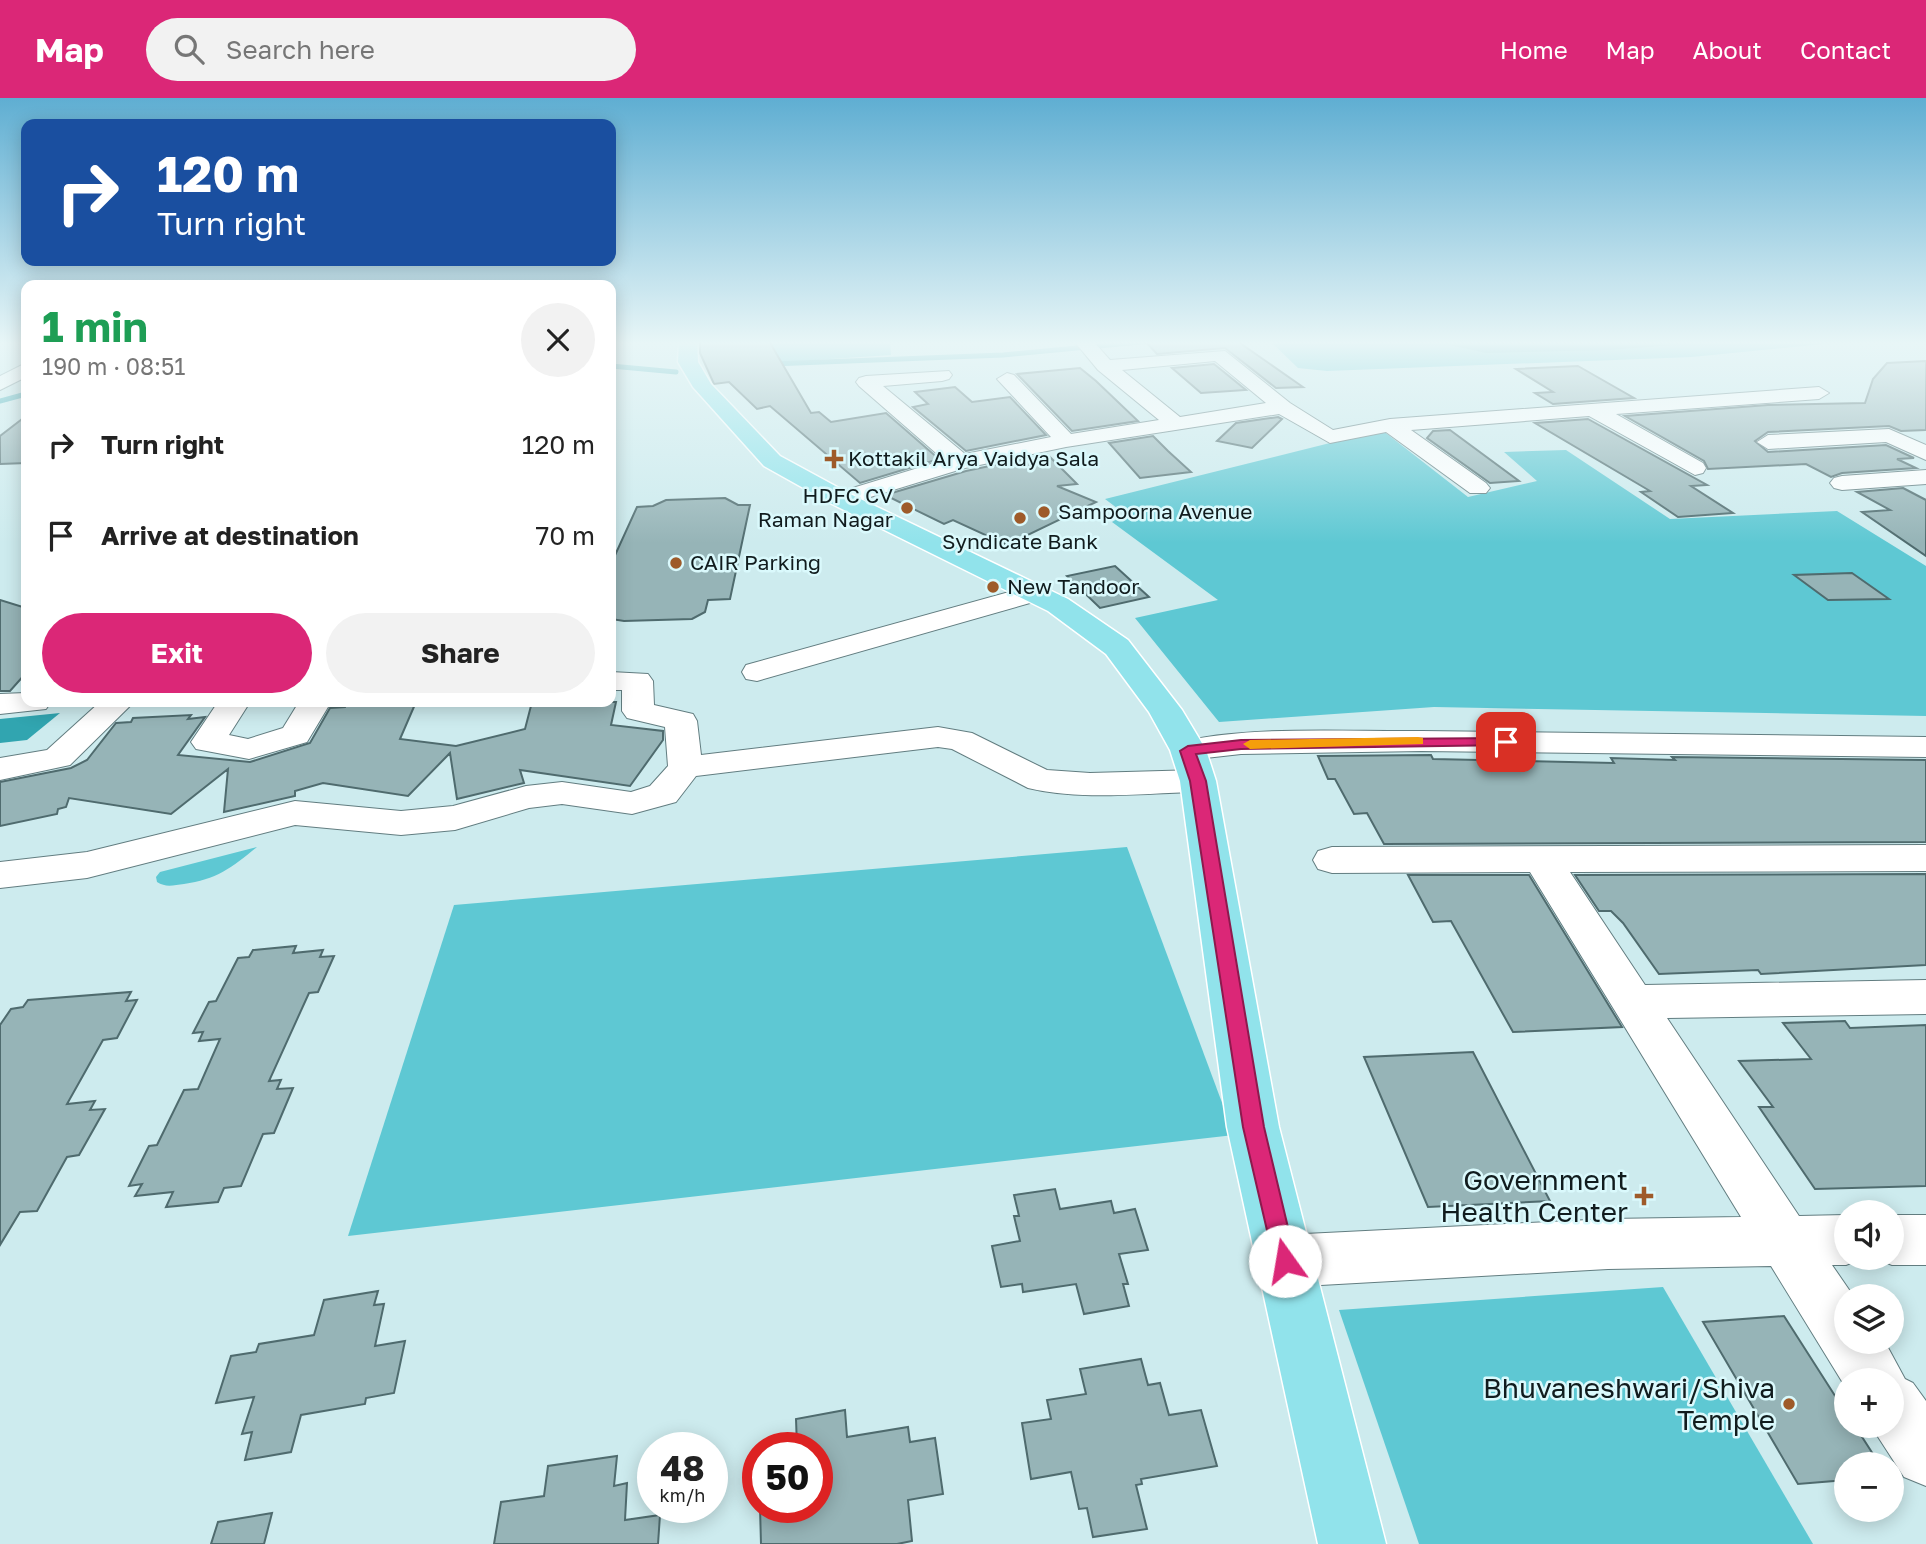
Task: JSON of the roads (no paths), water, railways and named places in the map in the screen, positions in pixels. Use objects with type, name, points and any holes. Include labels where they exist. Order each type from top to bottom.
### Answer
[{"type":"main road","points":[[720,408],[772,461],[841,499],[1058,605],[1117,647],[1165,709],[1193,765],[1253,1127],[1352,1544]]},
{"type":"street","points":[[897,408],[960,462]]},
{"type":"street","points":[[1035,408],[1066,442]]},
{"type":"street","points":[[1157,408],[1176,424]]},
{"type":"street","points":[[841,499],[960,462],[1274,408]]},
{"type":"street","points":[[1285,408],[1329,438],[1390,425],[1613,408]]},
{"type":"street","points":[[1593,410],[1695,468]]},
{"type":"street","points":[[1390,425],[1478,488]]},
{"type":"street","points":[[1768,442],[1889,435],[1926,453]]},
{"type":"street","points":[[1842,483],[1926,477]]},
{"type":"street","points":[[757,672],[1034,593]]},
{"type":"street","points":[[0,875],[87,865],[295,813],[401,823],[455,818],[526,797],[562,793],[632,803],[663,794],[685,756],[681,721],[638,711],[637,681],[616,681]]},
{"type":"street","points":[[0,704],[21,703]]},
{"type":"street","points":[[0,769],[58,758],[116,707]]},
{"type":"street","points":[[231,707],[208,742],[249,750],[295,736],[312,707]]},
{"type":"street","points":[[685,756],[938,737],[960,740],[1040,780],[1090,785],[1193,765],[1241,744],[1422,741],[1926,747]]},
{"type":"street","points":[[1332,860],[1926,858]]},
{"type":"street","points":[[1542,860],[1834,1318]]},
{"type":"street","points":[[1632,1002],[1926,997]]},
{"type":"street","points":[[1285,1261],[1608,1244],[1834,1240]]},
{"type":"street","points":[[1904,1240],[1926,1240]]},
{"type":"street","points":[[1904,1422],[1926,1455]]},
{"type":"place","name":"Kottakil Arya Vaidya Sala","points":[[834,459]]},
{"type":"place","name":"HDFC CV Raman Nagar","points":[[907,508]]},
{"type":"place","name":"Sampoorna Avenue","points":[[1044,512]]},
{"type":"place","name":"Syndicate Bank","points":[[1020,518]]},
{"type":"place","name":"CAIR Parking","points":[[676,563]]},
{"type":"place","name":"New Tandoor","points":[[993,587]]},
{"type":"place","name":"Government Health Center","points":[[1644,1196]]},
{"type":"place","name":"Bhuvaneshwari/Shiva Temple","points":[[1789,1404]]}]
